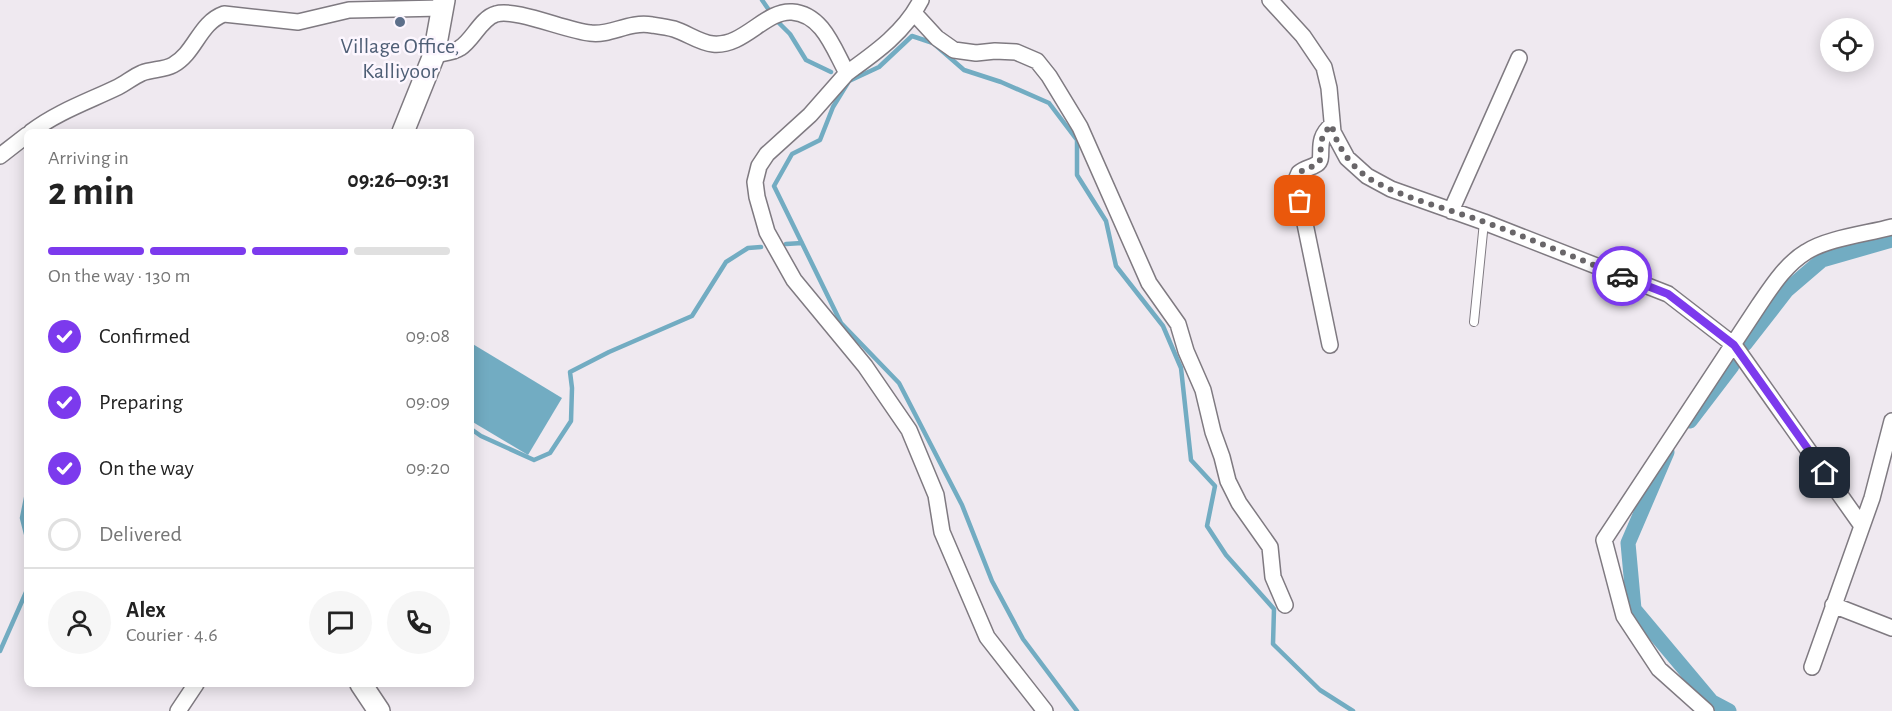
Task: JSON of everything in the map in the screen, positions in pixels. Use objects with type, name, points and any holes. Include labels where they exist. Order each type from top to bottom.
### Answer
[{"type":"main road","points":[[404,129],[434,56],[443,4]]},
{"type":"main road","points":[[363,687],[379,711]]},
{"type":"street","points":[[218,0],[224,14]]},
{"type":"street","points":[[1270,0],[1303,36],[1324,67],[1329,88],[1333,132],[1347,158],[1366,176],[1391,189],[1484,222],[1668,294],[1734,345],[1862,526]]},
{"type":"street","points":[[36,129],[61,113],[122,86],[138,75],[152,69],[171,67],[186,56],[206,24],[224,14],[298,21],[349,10],[443,4]]},
{"type":"street","points":[[1045,711],[987,637],[942,532],[936,495],[909,429],[865,366],[794,280],[767,232],[756,189],[755,182],[759,166],[767,154],[810,114],[847,73],[894,36],[918,6],[937,38],[954,50],[976,53],[1016,52],[1037,61],[1050,76],[1080,127],[1149,283],[1178,324],[1186,351],[1203,390],[1212,432],[1228,481],[1239,503],[1270,547],[1273,577],[1286,605]]},
{"type":"street","points":[[434,56],[458,50],[495,14],[510,13],[588,33],[602,33],[637,24],[651,24],[674,29],[712,44],[729,42],[746,35],[773,16],[791,12],[809,17],[823,29],[847,73]]},
{"type":"street","points":[[1451,211],[1519,58]]},
{"type":"street","points":[[1330,345],[1296,180],[1299,173],[1317,164],[1320,160],[1320,140],[1332,125]]},
{"type":"street","points":[[0,156],[24,137]]},
{"type":"street","points":[[1706,711],[1659,669],[1624,616],[1604,540],[1778,278],[1804,252],[1820,244],[1892,227]]},
{"type":"street","points":[[1812,667],[1872,498],[1892,421]]},
{"type":"street","points":[[1833,605],[1892,628]]},
{"type":"street","points":[[178,711],[194,687]]},
{"type":"lane","points":[[1474,322],[1484,222]]},
{"type":"water","points":[[474,345],[562,398],[528,455],[474,423]]},
{"type":"waterway","points":[[762,0],[771,13]]},
{"type":"waterway","points":[[776,20],[790,34],[806,60],[831,72]]},
{"type":"waterway","points":[[1077,711],[1023,639],[992,581],[962,505],[899,383],[841,323],[774,186],[792,154],[820,140],[833,107],[849,81],[879,67],[912,36],[933,43],[964,70],[1001,82],[1049,103],[1077,140],[1077,175],[1106,221],[1116,266],[1163,326],[1181,368],[1191,460],[1215,486],[1207,526],[1226,555],[1274,609],[1273,644],[1320,690],[1353,711]]},
{"type":"waterway","points":[[1745,344],[1787,290],[1822,260],[1892,240]]},
{"type":"waterway","points":[[786,244],[802,243]]},
{"type":"waterway","points":[[474,431],[534,460],[550,453],[571,421],[570,372],[609,352],[692,316],[726,262],[748,248],[761,247]]},
{"type":"waterway","points":[[1690,421],[1732,366]]},
{"type":"waterway","points":[[1667,452],[1628,543],[1634,609],[1712,702],[1729,711]]},
{"type":"waterway","points":[[24,508],[22,518],[24,526]]},
{"type":"waterway","points":[[0,651],[24,597]]},
{"type":"way so far","points":[[1300,201],[1296,180],[1304,168],[1317,164],[1320,160],[1320,140],[1326,129],[1332,125],[1333,132],[1347,158],[1366,176],[1391,189],[1484,222],[1622,276]]},
{"type":"place","name":"Village Office, Kalliyoor","points":[[400,22]]},
{"type":"route","points":[[1622,276],[1668,294],[1734,345],[1825,473]]}]
